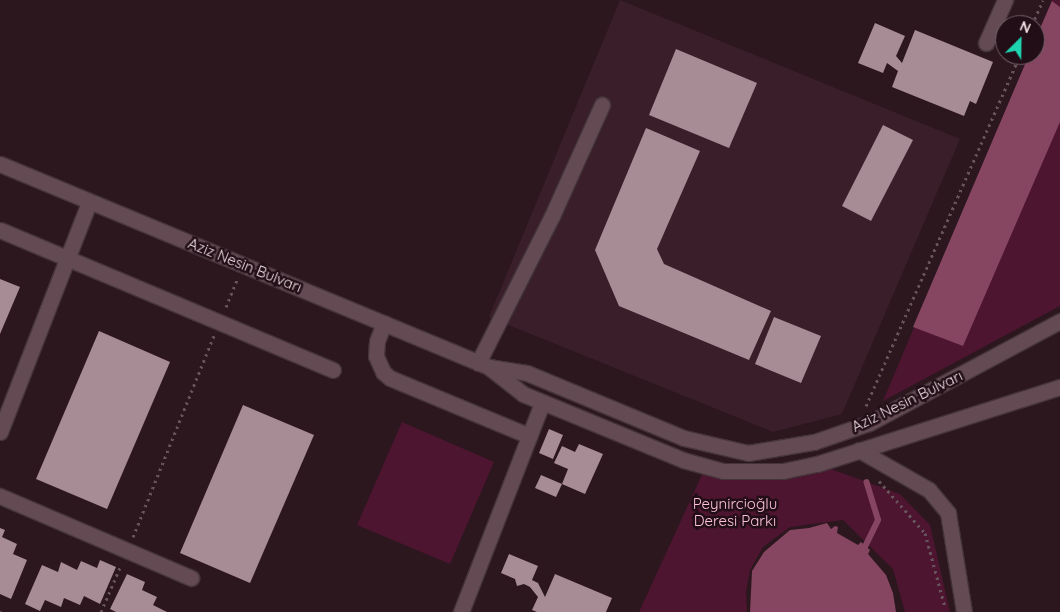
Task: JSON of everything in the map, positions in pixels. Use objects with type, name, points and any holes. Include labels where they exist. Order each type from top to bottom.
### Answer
[{"type":"street","points":[[986,43],[1005,0]]},
{"type":"street","points":[[483,365],[602,105]]},
{"type":"street","name":"Aziz Nesin Bulvarı","points":[[0,164],[483,365],[527,373],[684,438],[748,453],[814,442],[862,425],[1060,321]]},
{"type":"street","points":[[0,432],[89,202]]},
{"type":"street","points":[[0,230],[333,370]]},
{"type":"street","points":[[384,323],[377,341],[376,356],[383,372],[390,378],[529,436]]},
{"type":"street","name":"Aziz Nesin Bulvarı","points":[[483,365],[523,394],[542,403],[683,460],[723,471],[783,471],[865,454],[1060,387]]},
{"type":"street","points":[[461,612],[542,403]]},
{"type":"street","points":[[865,454],[929,490],[948,513],[964,612]]},
{"type":"street","points":[[0,496],[191,578]]},
{"type":"path","points":[[1036,15],[1043,0]]},
{"type":"path","points":[[862,425],[860,418],[1016,65]]},
{"type":"path","points":[[101,612],[244,264]]},
{"type":"path","points":[[865,454],[876,478],[925,533],[947,612]]},
{"type":"shaded area","points":[[620,0],[960,139],[842,414],[773,432],[489,317]]},
{"type":"shaded area","points":[[1052,1],[1060,7],[1060,122],[963,346],[913,327],[1025,65],[1045,65],[1045,17]]},
{"type":"shaded area","points":[[827,523],[831,529],[835,526],[838,527],[837,533],[858,545],[861,542],[870,550],[868,554],[886,575],[893,593],[896,612],[750,612],[752,571],[764,552],[790,530],[809,528]]},
{"type":"green space","points":[[1052,0],[1060,0],[1060,306],[883,401],[1025,65],[1045,65],[1045,16]]},
{"type":"green space","points":[[402,422],[494,462],[450,564],[357,525]]},
{"type":"green space","name":"Peynircioğlu Deresi Parkı","points":[[817,464],[900,494],[930,525],[950,612],[905,612],[893,569],[843,520],[790,527],[763,547],[750,570],[746,592],[747,612],[639,612],[706,466]]},
{"type":"building","points":[[875,23],[905,36],[896,56],[902,63],[915,30],[993,62],[976,104],[970,101],[964,116],[892,87],[898,71],[887,63],[883,73],[858,63]]},
{"type":"building","points":[[676,49],[757,83],[729,148],[649,115]]},
{"type":"building","points":[[883,125],[913,140],[871,221],[842,206]]},
{"type":"building","points":[[646,128],[700,151],[657,249],[664,264],[771,311],[749,360],[619,306],[595,250]]},
{"type":"building","points":[[0,279],[20,287],[0,334]]},
{"type":"building","points":[[774,317],[821,336],[801,383],[755,364]]},
{"type":"building","points":[[99,331],[170,362],[107,509],[36,479]]},
{"type":"building","points":[[243,405],[314,435],[250,583],[180,553]]},
{"type":"building","points":[[549,429],[563,435],[553,459],[539,453]]},
{"type":"building","points":[[579,444],[603,454],[585,494],[562,484],[568,469],[554,463],[562,446],[575,452]]},
{"type":"building","points":[[541,475],[562,484],[556,497],[535,488]]},
{"type":"building","points":[[0,528],[5,530],[2,537],[17,544],[13,554],[27,560],[11,599],[0,594]]},
{"type":"building","points":[[509,554],[538,566],[532,580],[538,583],[545,597],[555,574],[612,598],[606,612],[537,612],[532,610],[538,597],[530,587],[524,584],[517,586],[515,579],[501,573]]},
{"type":"building","points":[[100,560],[116,567],[100,604],[84,596],[80,605],[64,598],[61,607],[45,600],[40,611],[25,604],[42,565],[58,572],[61,562],[77,570],[81,561],[97,568]]},
{"type":"building","points":[[127,574],[145,582],[142,590],[157,597],[153,605],[167,612],[116,612],[110,609]]},
{"type":"waterway","points":[[863,551],[878,520],[867,483]]}]
